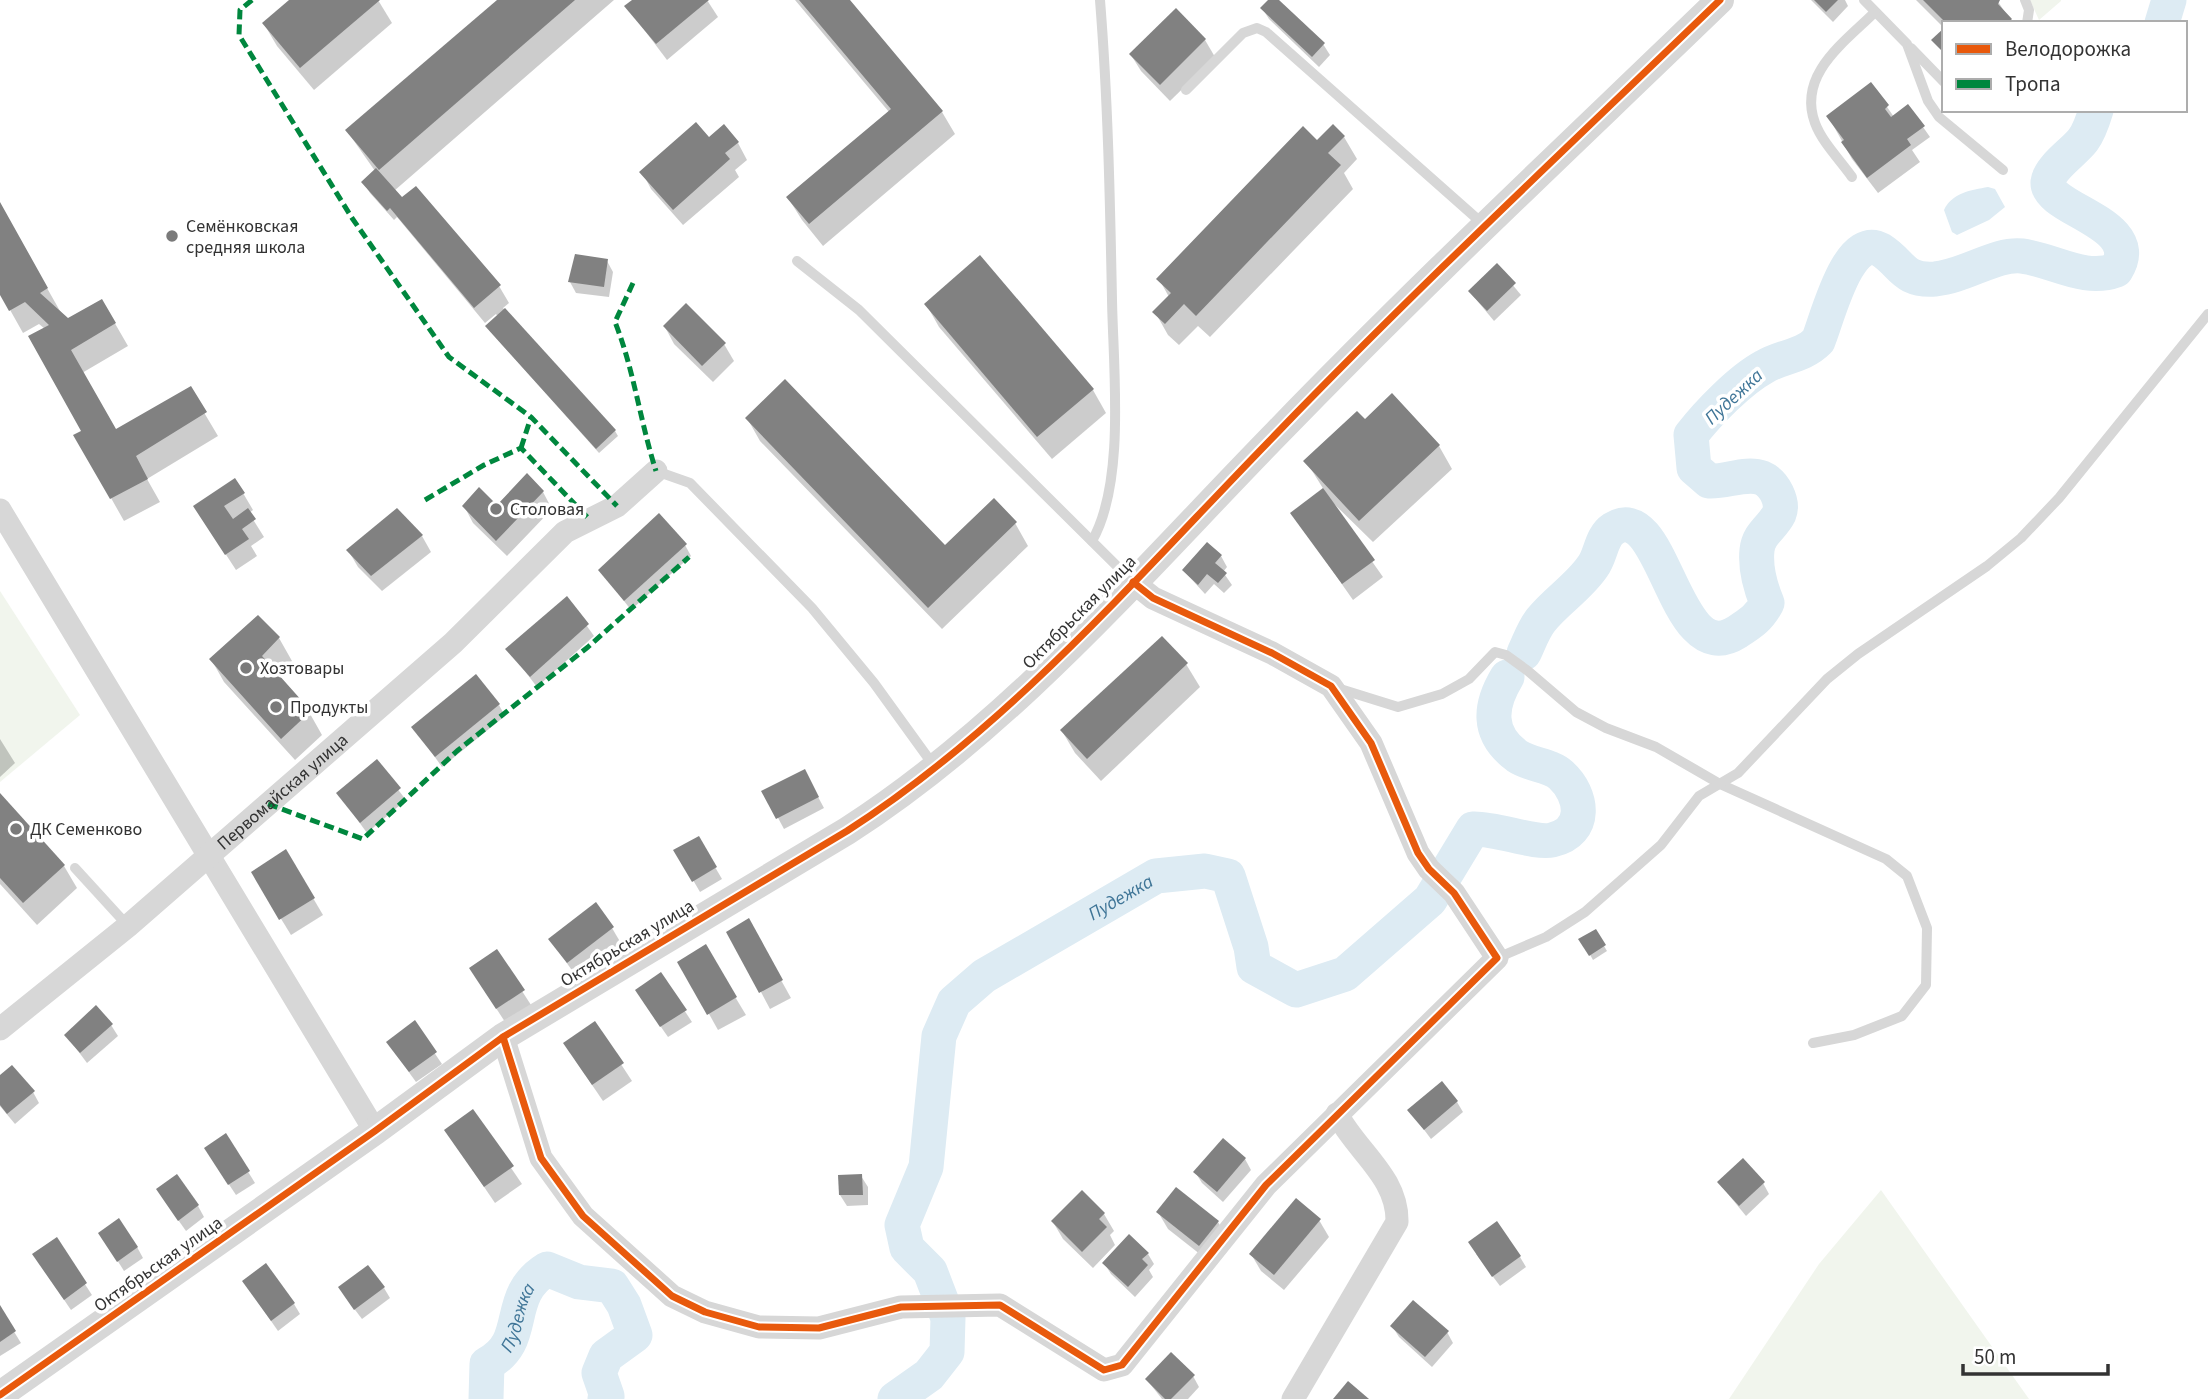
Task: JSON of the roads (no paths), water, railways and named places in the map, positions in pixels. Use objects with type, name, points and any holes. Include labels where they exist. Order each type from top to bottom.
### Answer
[{"type":"street","name":"Октябрьская улица","points":[[0,1395],[375,1131],[503,1037],[847,831],[894,801],[936,768],[1024,688],[1133,582],[1233,477],[1485,226],[1717,1]]},
{"type":"street","name":"Первомайская улица","points":[[3,1021],[128,926],[453,643],[565,532],[617,506],[656,471]]},
{"type":"street","points":[[0,510],[375,1131]]},
{"type":"street","points":[[503,1037],[541,1158],[583,1216],[672,1296],[705,1312],[759,1327],[818,1328],[901,1307],[1000,1305],[1104,1370],[1122,1364],[1266,1185],[1497,958],[1454,893],[1429,869],[1409,837],[1371,743],[1331,686],[1272,653],[1153,598],[1133,582]]},
{"type":"street","points":[[1293,1399],[1397,1222],[1397,1203],[1381,1171],[1348,1135],[1337,1114]]},
{"type":"lane","points":[[1092,541],[1104,515],[1111,477],[1114,403],[1108,100],[1100,0]]},
{"type":"lane","points":[[1864,0],[1942,80]]},
{"type":"lane","points":[[2025,0],[2029,10],[2027,21]]},
{"type":"lane","points":[[1852,177],[1816,124],[1812,93],[1823,65],[1875,12]]},
{"type":"lane","points":[[1186,90],[1243,33],[1257,28],[1266,32],[1485,226]]},
{"type":"lane","points":[[1907,44],[1928,101],[1939,117],[2003,170]]},
{"type":"lane","points":[[797,261],[859,310],[1133,582]]},
{"type":"lane","points":[[1497,958],[1546,937],[1585,912],[1661,845],[1699,796],[1738,773],[1827,680],[1858,654],[1987,566],[2021,538],[2059,498],[2208,313]]},
{"type":"lane","points":[[656,471],[690,483],[812,608],[874,683],[936,768]]},
{"type":"lane","points":[[1331,686],[1398,707],[1442,694],[1469,679],[1490,654],[1506,655],[1576,712],[1606,728],[1656,747],[1720,784],[1886,859],[1907,876],[1927,928],[1926,985],[1902,1016],[1854,1035],[1813,1043]]},
{"type":"lane","points":[[75,868],[128,926]]},
{"type":"waterway","name":"Пудежка","points":[[2163,21],[2169,0]]},
{"type":"waterway","name":"Пудежка","points":[[1524,653],[1541,620],[1593,566],[1609,532],[1631,526],[1645,537],[1683,609],[1698,629],[1715,638],[1737,632],[1754,620],[1767,603],[1759,577],[1757,550],[1760,539],[1779,514],[1777,493],[1766,480],[1756,476],[1709,481],[1694,468],[1691,435],[1745,380],[1771,363],[1805,350],[1818,341],[1840,281],[1858,253],[1869,248],[1881,250],[1909,274],[1924,279],[1947,277],[2012,256],[2034,258],[2081,272],[2104,273],[2116,270],[2122,254],[2118,240],[2107,229],[2062,201],[2052,192],[2048,182],[2058,165],[2085,137],[2095,112]]},
{"type":"waterway","name":"Пудежка","points":[[895,1399],[929,1375],[947,1352],[948,1318],[930,1271],[907,1248],[902,1225],[926,1167],[939,1036],[954,1002],[984,976],[1156,876],[1205,871],[1228,876],[1251,947],[1254,967],[1296,990],[1345,974],[1430,900],[1473,829],[1545,841],[1564,836],[1572,829],[1578,812],[1574,792],[1568,783],[1551,769],[1517,756],[1500,738],[1494,718],[1495,708],[1507,677]]},
{"type":"waterway","name":"Пудежка","points":[[486,1399],[487,1364],[509,1343],[525,1292],[533,1280],[547,1269],[579,1282],[612,1286],[624,1305],[635,1335],[606,1356],[599,1373],[607,1396],[605,1399]]},
{"type":"place","name":"Семёнковская средняя школа","points":[[172,236]]},
{"type":"place","name":"Столовая","points":[[496,509]]},
{"type":"place","name":"Хозтовары","points":[[246,668]]},
{"type":"place","name":"Продукты","points":[[276,707]]},
{"type":"place","name":"ДК Семенково","points":[[16,829]]}]
